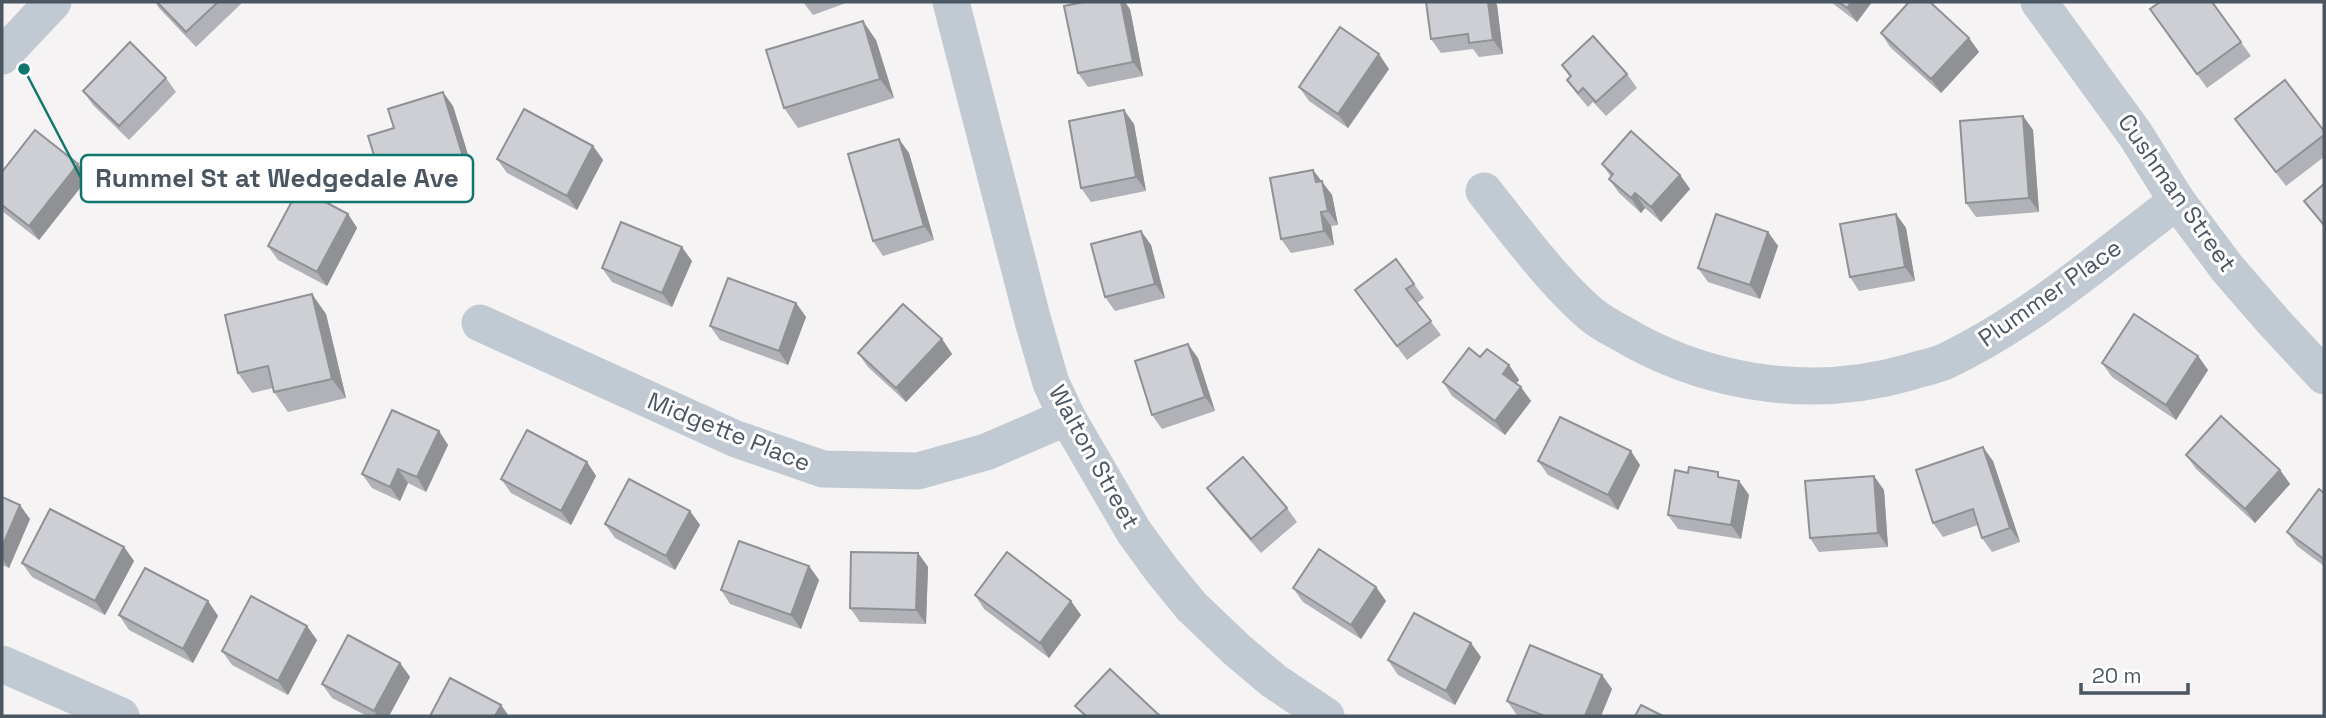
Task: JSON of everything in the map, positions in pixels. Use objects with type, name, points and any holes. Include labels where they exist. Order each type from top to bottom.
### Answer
[{"type":"street","points":[[2,56],[53,2]]},
{"type":"street","name":"Walton Street","points":[[951,2],[1033,321],[1051,383],[1067,417],[1135,532],[1191,606],[1274,681],[1326,716]]},
{"type":"street","name":"Cushman Street","points":[[2039,2],[2135,134],[2177,201],[2236,279],[2324,376]]},
{"type":"street","name":"Plummer Place","points":[[1484,191],[1576,299],[1595,317],[1656,352],[1718,375],[1749,381],[1813,386],[1865,383],[1943,362],[1965,351],[2033,309],[2177,201]]},
{"type":"street","name":"Midgette Place","points":[[480,323],[736,439],[824,469],[918,471],[986,452],[1067,417]]},
{"type":"street","points":[[2,664],[121,716]]},
{"type":"building","points":[[157,2],[218,2],[186,32]]},
{"type":"building","points":[[1084,2],[1121,2],[1133,62],[1078,73],[1064,6]]},
{"type":"building","points":[[1426,2],[1488,2],[1493,40],[1469,43],[1468,34],[1431,39]]},
{"type":"building","points":[[1839,2],[1851,2],[1847,8]]},
{"type":"building","points":[[1909,2],[1930,2],[1969,38],[1931,79],[1881,33]]},
{"type":"building","points":[[2160,2],[2212,2],[2241,42],[2197,74],[2150,9]]},
{"type":"building","points":[[863,21],[880,79],[784,108],[766,50]]},
{"type":"building","points":[[1340,27],[1379,54],[1338,114],[1299,87]]},
{"type":"building","points":[[1593,36],[1627,74],[1596,102],[1583,88],[1578,93],[1567,80],[1571,76],[1562,65]]},
{"type":"building","points":[[130,42],[166,78],[119,126],[83,91]]},
{"type":"building","points":[[2285,80],[2324,131],[2324,135],[2276,172],[2235,119]]},
{"type":"building","points":[[443,92],[464,160],[383,184],[368,136],[394,128],[388,109]]},
{"type":"building","points":[[524,109],[593,146],[567,196],[497,159]]},
{"type":"building","points":[[1124,110],[1136,177],[1081,188],[1069,121]]},
{"type":"building","points":[[2023,116],[2029,198],[1966,203],[1960,121]]},
{"type":"building","points":[[35,130],[78,164],[29,226],[2,205],[2,172]]},
{"type":"building","points":[[1631,131],[1680,175],[1651,207],[1635,193],[1631,198],[1609,179],[1613,174],[1602,164]]},
{"type":"building","points":[[899,139],[924,226],[873,241],[848,154]]},
{"type":"building","points":[[1313,170],[1316,182],[1322,181],[1328,211],[1321,212],[1324,231],[1281,239],[1270,178]]},
{"type":"building","points":[[2324,184],[2324,225],[2304,201]]},
{"type":"building","points":[[299,188],[348,214],[317,272],[268,246]]},
{"type":"building","points":[[1716,214],[1768,232],[1750,285],[1698,268]]},
{"type":"building","points":[[1896,214],[1905,267],[1850,277],[1840,224]]},
{"type":"building","points":[[621,222],[682,247],[662,293],[602,268]]},
{"type":"building","points":[[1141,231],[1155,284],[1105,297],[1091,244]]},
{"type":"building","points":[[1396,259],[1414,284],[1406,289],[1431,321],[1397,346],[1355,290]]},
{"type":"building","points":[[728,278],[796,303],[779,351],[710,326]]},
{"type":"building","points":[[312,294],[332,379],[274,392],[268,366],[238,373],[225,315]]},
{"type":"building","points":[[903,304],[942,339],[896,388],[858,353]]},
{"type":"building","points":[[2134,314],[2198,356],[2166,405],[2102,363]]},
{"type":"building","points":[[1188,344],[1205,397],[1152,415],[1135,361]]},
{"type":"building","points":[[1469,348],[1480,357],[1487,349],[1509,365],[1503,374],[1521,387],[1495,421],[1443,382]]},
{"type":"building","points":[[392,410],[439,431],[417,477],[398,469],[390,487],[362,474]]},
{"type":"building","points":[[2221,416],[2280,470],[2245,509],[2186,455]]},
{"type":"building","points":[[1560,417],[1631,451],[1608,495],[1538,461]]},
{"type":"building","points":[[527,430],[587,462],[561,511],[501,479]]},
{"type":"building","points":[[1983,447],[2010,528],[1982,538],[1973,509],[1933,523],[1916,470]]},
{"type":"building","points":[[1243,457],[1287,508],[1251,539],[1207,488]]},
{"type":"building","points":[[1689,467],[1718,472],[1718,477],[1739,481],[1731,525],[1668,515],[1675,470],[1688,473]]},
{"type":"building","points":[[1874,476],[1878,533],[1810,538],[1805,481]]},
{"type":"building","points":[[629,479],[690,511],[666,556],[605,524]]},
{"type":"building","points":[[2319,489],[2324,493],[2324,559],[2287,532]]},
{"type":"building","points":[[2,497],[20,505],[2,547]]},
{"type":"building","points":[[50,509],[124,547],[95,601],[22,563]]},
{"type":"building","points":[[739,541],[809,566],[791,615],[721,590]]},
{"type":"building","points":[[1319,549],[1376,587],[1351,625],[1293,588]]},
{"type":"building","points":[[851,552],[918,553],[916,610],[850,608]]},
{"type":"building","points":[[1007,552],[1071,601],[1040,643],[975,595]]},
{"type":"building","points":[[145,568],[208,601],[183,649],[119,615]]},
{"type":"building","points":[[251,596],[307,626],[278,681],[222,651]]},
{"type":"building","points":[[1414,613],[1471,643],[1446,691],[1388,660]]},
{"type":"building","points":[[348,635],[400,663],[374,711],[322,684]]},
{"type":"building","points":[[1530,645],[1602,675],[1585,716],[1545,716],[1507,701]]},
{"type":"building","points":[[1110,669],[1160,716],[1086,716],[1075,706]]},
{"type":"building","points":[[450,678],[501,705],[495,716],[430,716]]},
{"type":"building","points":[[1641,705],[1663,716],[1635,716]]},
{"type":"place","name":"Rummel St at Wedgedale Ave","points":[[24,69]]}]
